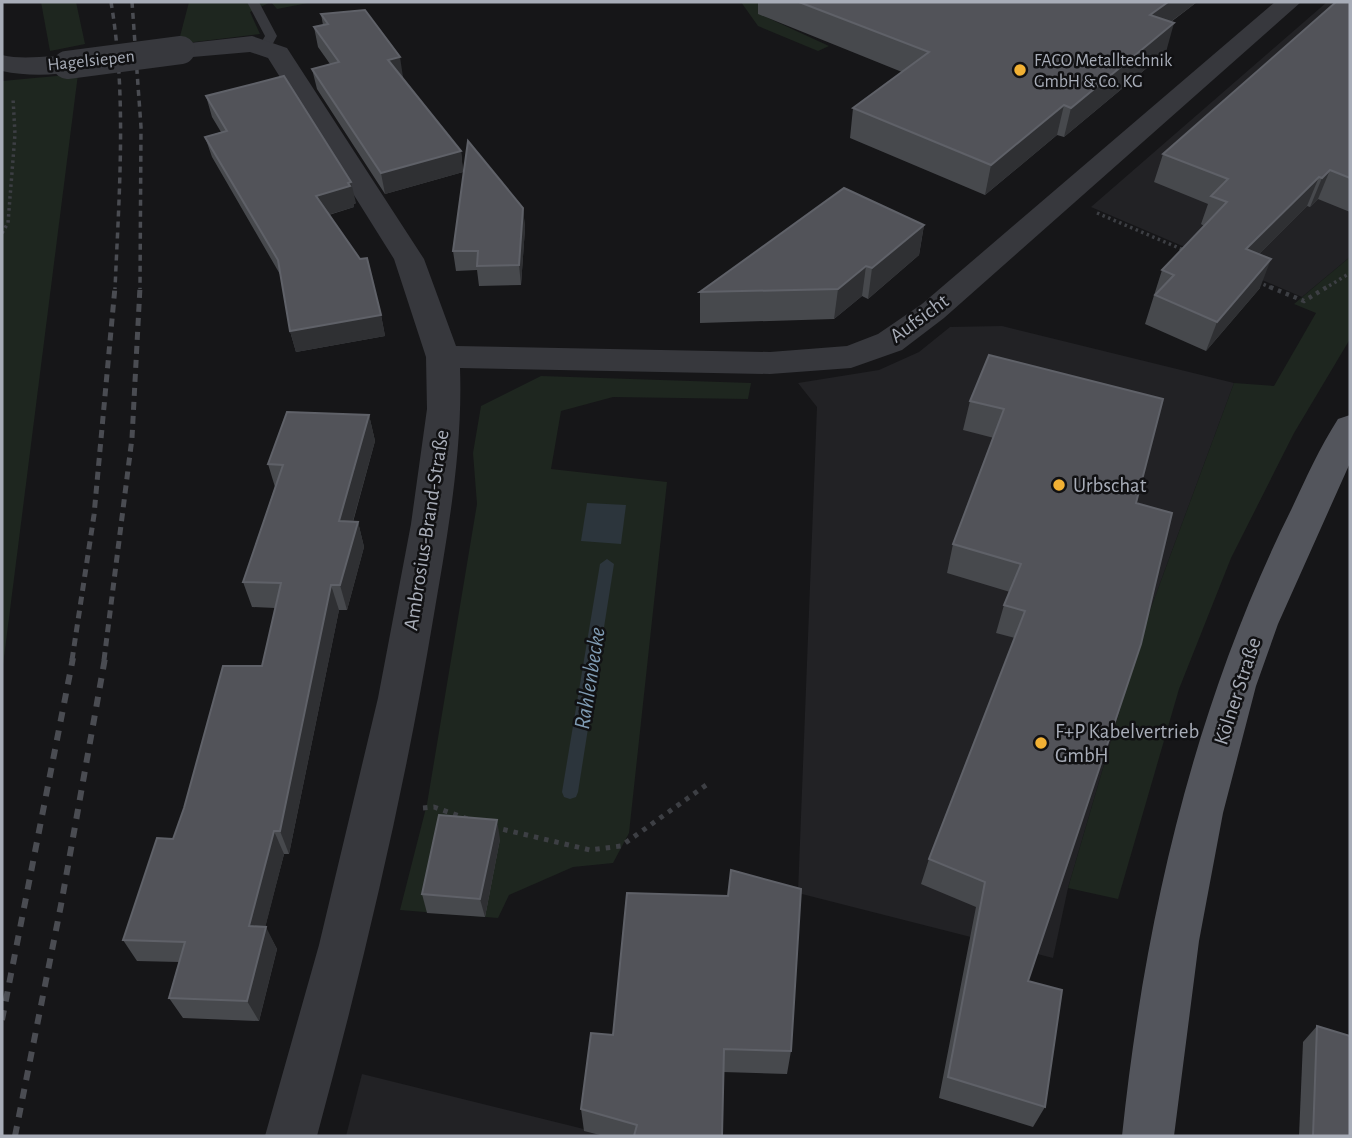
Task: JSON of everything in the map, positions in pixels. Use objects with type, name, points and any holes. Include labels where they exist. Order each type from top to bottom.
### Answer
[{"type":"main road","name":"Kölner Straße","points":[[1147,1136],[1166,982],[1188,864],[1218,747],[1258,625],[1303,523],[1350,427]]},
{"type":"street","name":"Aufsicht","points":[[443,357],[770,363],[851,357],[890,342],[933,311],[1289,2]]},
{"type":"street","name":"Hagelsiepen","points":[[11,65],[66,65],[181,50],[252,44],[265,46]]},
{"type":"street","name":"Ambrosius-Brand-Straße","points":[[265,46],[278,52],[409,259],[443,357],[444,409],[430,524],[399,698],[343,945],[291,1136]]},
{"type":"lane","points":[[253,2],[271,36],[265,46]]},
{"type":"path","points":[[2,233],[8,223],[15,134],[11,65]]},
{"type":"path","points":[[1063,199],[1190,253]]},
{"type":"path","points":[[1253,280],[1304,301],[1350,273]]},
{"type":"path","points":[[373,810],[434,807],[505,831],[590,850],[627,843],[709,783]]},
{"type":"shaded area","points":[[41,2],[76,2],[85,44],[50,51]]},
{"type":"shaded area","points":[[189,2],[271,2],[250,12],[260,34],[178,44]]},
{"type":"shaded area","points":[[271,2],[313,2],[277,9]]},
{"type":"shaded area","points":[[741,2],[876,2],[766,17],[829,46],[818,51],[758,26]]},
{"type":"shaded area","points":[[1327,2],[1350,2],[1350,257],[1302,297],[1091,207]]},
{"type":"shaded area","points":[[78,74],[2,673],[2,81]]},
{"type":"shaded area","points":[[1350,257],[1350,339],[1294,433],[1231,558],[1179,689],[1118,899],[1068,888],[1145,624],[1234,383],[1274,386],[1316,313],[1294,304]]},
{"type":"shaded area","points":[[1002,326],[1234,383],[1145,624],[1068,888],[1053,958],[798,893],[817,407],[798,383],[879,370],[919,352],[950,327]]},
{"type":"shaded area","points":[[541,376],[751,383],[748,399],[613,397],[561,411],[551,469],[667,482],[629,833],[613,863],[573,867],[509,895],[498,918],[400,910],[427,804],[477,504],[473,453],[481,406]]},
{"type":"shaded area","points":[[587,503],[626,505],[621,544],[581,541]]},
{"type":"shaded area","points":[[362,1074],[612,1136],[346,1136]]},
{"type":"building","name":"FACO Metalltechnik GmbH & Co. KG","points":[[799,2],[1168,2],[1150,15],[1174,23],[1071,108],[1064,105],[991,165],[853,108],[929,52]]},
{"type":"building","points":[[1336,2],[1350,2],[1350,178],[1330,170],[1322,178],[1319,177],[1246,249],[1271,259],[1217,322],[1155,295],[1174,275],[1162,270],[1227,202],[1211,196],[1228,179],[1163,154]]},
{"type":"building","points":[[365,10],[400,57],[388,60],[461,151],[381,173],[312,69],[339,62],[314,27],[328,24],[321,14]]},
{"type":"building","points":[[284,76],[351,182],[348,183],[350,186],[316,196],[360,259],[367,258],[381,315],[290,331],[278,260],[205,137],[227,131],[206,96]]},
{"type":"building","points":[[468,141],[523,208],[519,265],[477,266],[478,251],[453,251]]},
{"type":"building","points":[[844,188],[924,225],[872,268],[866,266],[838,289],[700,292]]},
{"type":"building","points":[[989,355],[1163,399],[1136,503],[1172,513],[1141,644],[1028,981],[1062,990],[1045,1107],[948,1077],[985,882],[929,859],[1025,611],[1004,605],[1021,564],[953,544],[1004,409],[970,401]]},
{"type":"building","points":[[287,412],[369,415],[339,521],[358,522],[340,585],[331,585],[280,831],[274,831],[249,926],[266,927],[247,1001],[169,998],[185,942],[123,940],[157,838],[173,839],[223,666],[262,666],[281,583],[243,582],[283,465],[268,464]]},
{"type":"building","points":[[439,815],[497,820],[480,899],[422,894]]},
{"type":"building","points":[[731,870],[801,889],[791,1051],[724,1049],[722,1136],[634,1136],[637,1125],[581,1109],[591,1033],[613,1035],[627,893],[728,896]]},
{"type":"building","points":[[1317,1026],[1350,1036],[1350,1136],[1313,1136]]},
{"type":"waterway","name":"Rahlenbecke","points":[[570,792],[607,564]]},
{"type":"railway","points":[[111,2],[120,109],[115,289]]},
{"type":"railway","points":[[132,2],[141,127],[140,289]]},
{"type":"railway","points":[[72,660],[94,515],[115,287]]},
{"type":"railway","points":[[104,660],[132,438],[140,287]]},
{"type":"railway","points":[[2,1020],[73,658]]},
{"type":"railway","points":[[15,1136],[61,905],[105,658]]},
{"type":"place","name":"FACO Metalltechnik GmbH & Co. KG","points":[[1020,70]]},
{"type":"place","name":"Urbschat","points":[[1059,485]]},
{"type":"place","name":"F+P Kabelvertrieb GmbH","points":[[1041,743]]}]
